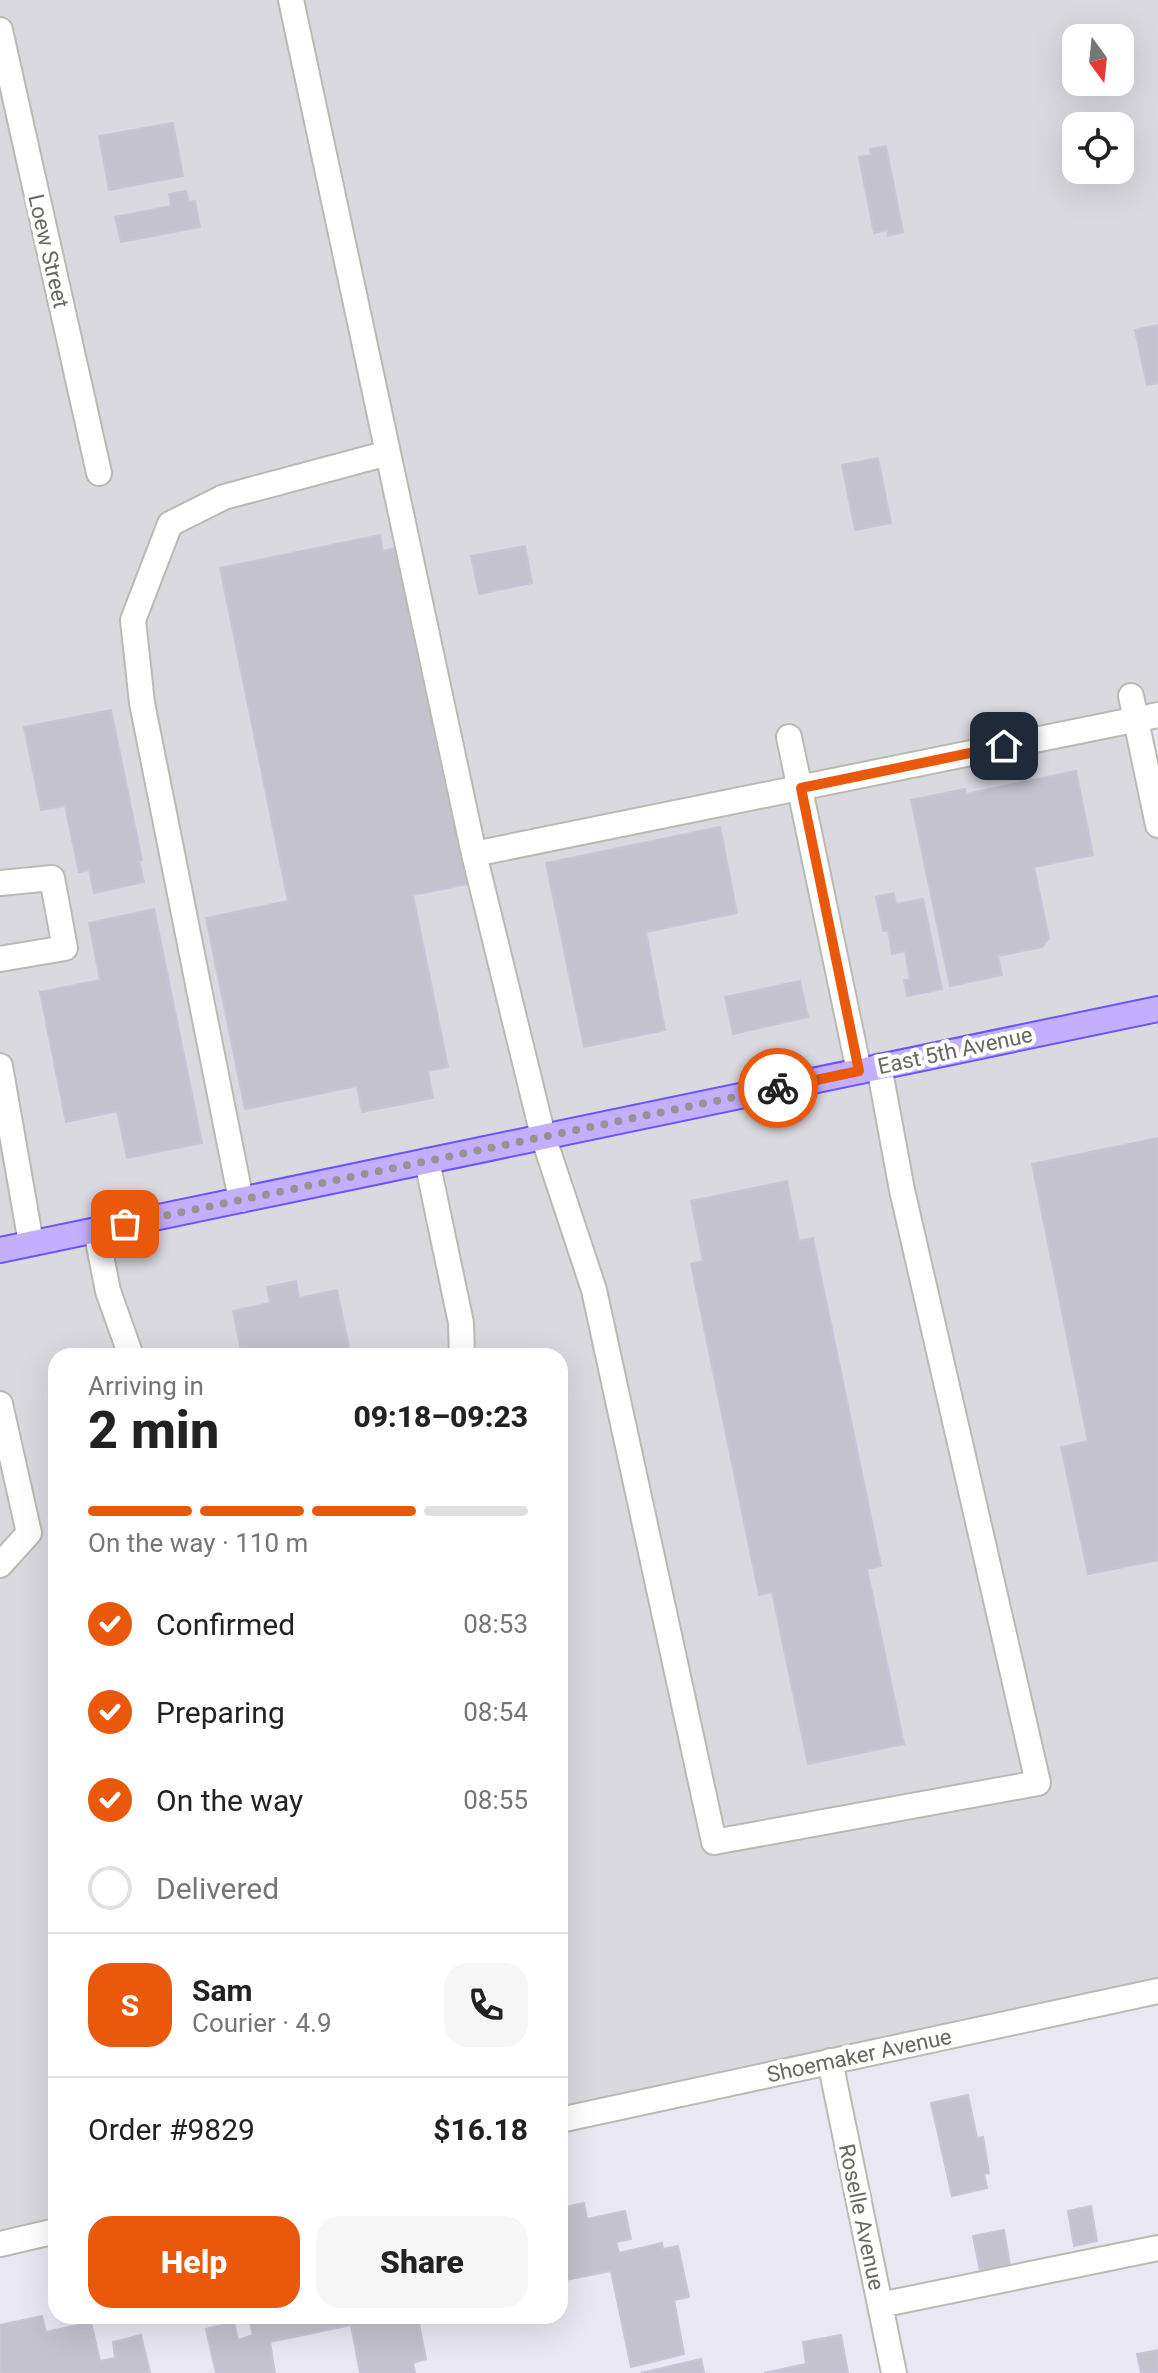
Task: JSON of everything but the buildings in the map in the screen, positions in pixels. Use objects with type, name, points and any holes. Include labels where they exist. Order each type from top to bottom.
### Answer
[{"type":"main road","name":"East 5th Avenue","points":[[0,1250],[1158,1009]]},
{"type":"street","points":[[291,0],[474,854],[543,1136],[594,1290],[714,1842],[1038,1783],[902,1190],[869,1068],[789,737]]},
{"type":"street","name":"Loew Street","points":[[0,30],[99,473]]},
{"type":"street","points":[[241,1200],[142,703],[133,620],[170,524],[224,497],[388,453]]},
{"type":"street","points":[[474,854],[801,788],[1142,710],[1158,825]]},
{"type":"street","points":[[0,883],[52,878],[65,948],[0,959]]},
{"type":"street","points":[[0,1066],[31,1243]]},
{"type":"street","points":[[427,1161],[461,1323],[462,1348]]},
{"type":"street","points":[[96,1230],[108,1291],[128,1348]]},
{"type":"street","points":[[0,1404],[29,1533],[0,1565]]},
{"type":"street","name":"Shoemaker Avenue","points":[[568,2118],[1158,1991]]},
{"type":"street","name":"Roselle Avenue","points":[[830,2061],[894,2373]]},
{"type":"street","points":[[0,2244],[48,2233]]},
{"type":"street","points":[[880,2305],[1158,2248]]},
{"type":"shaded area","points":[[0,0],[1158,0],[1158,714],[1137,718],[1158,821],[1158,2003],[568,2124],[568,1348],[48,1348],[48,2232],[0,2241]]},
{"type":"way so far","points":[[125,1224],[778,1088]]},
{"type":"route","points":[[778,1088],[859,1071],[801,788],[1004,746]]}]
